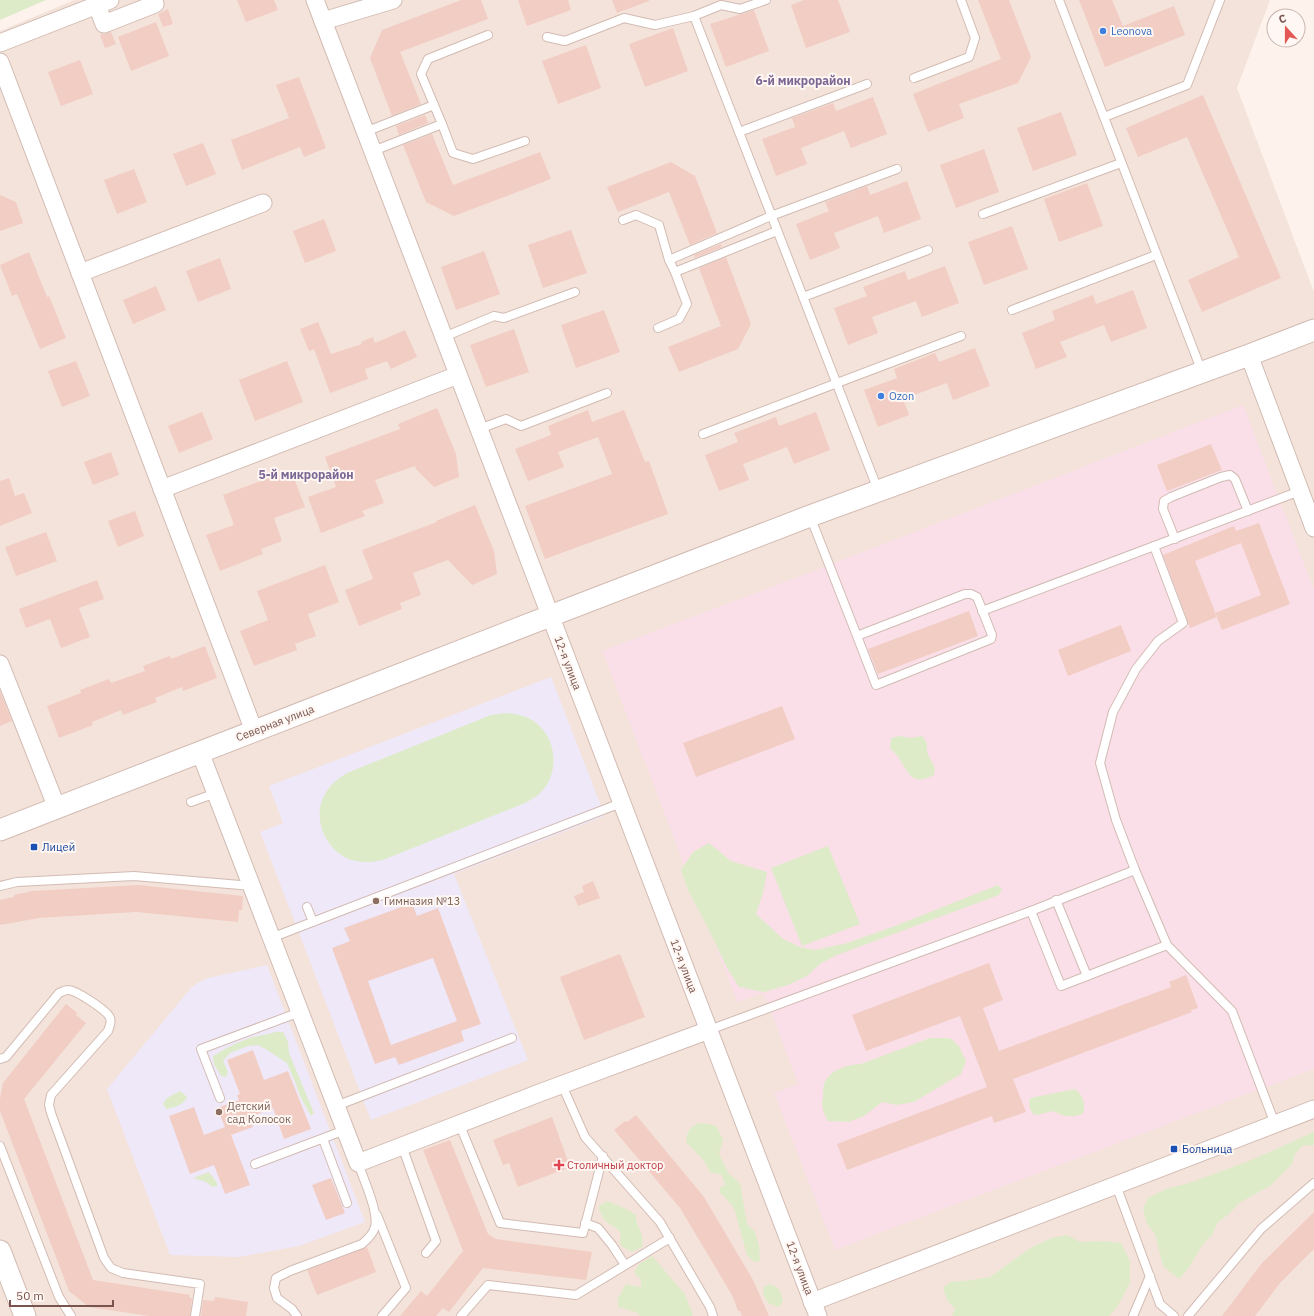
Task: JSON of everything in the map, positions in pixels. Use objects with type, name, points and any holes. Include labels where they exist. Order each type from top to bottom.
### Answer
[{"type":"street","points":[[0,43],[103,3],[104,24],[155,4],[154,0]]},
{"type":"street","name":"12-я улица","points":[[315,0],[815,1309]]},
{"type":"street","points":[[323,21],[393,0]]},
{"type":"street","points":[[0,62],[254,731]]},
{"type":"street","points":[[80,273],[263,203]]},
{"type":"street","name":"Северная улица","points":[[0,830],[810,516],[1314,330]]},
{"type":"street","points":[[1249,355],[1314,528]]},
{"type":"street","points":[[162,489],[458,375]]},
{"type":"street","points":[[0,664],[57,808]]},
{"type":"street","points":[[200,752],[358,1163],[534,1095],[662,1053],[709,1030]]},
{"type":"street","points":[[815,1309],[1116,1185],[1314,1109]]},
{"type":"street","points":[[0,1251],[25,1316]]},
{"type":"lane","points":[[547,37],[566,41],[624,18],[655,25],[694,16],[721,5],[740,9],[766,0]]},
{"type":"lane","points":[[914,78],[969,57],[975,38],[961,0]]},
{"type":"lane","points":[[1059,0],[1202,372]]},
{"type":"lane","points":[[1104,117],[1187,85],[1220,0]]},
{"type":"lane","points":[[694,16],[878,491]]},
{"type":"lane","points":[[488,35],[428,59],[421,74],[453,153],[473,159],[525,141]]},
{"type":"lane","points":[[738,132],[867,84]]},
{"type":"lane","points":[[365,132],[434,105]]},
{"type":"lane","points":[[373,151],[442,124]]},
{"type":"lane","points":[[983,214],[1121,163]]},
{"type":"lane","points":[[669,260],[771,216],[897,169]]},
{"type":"lane","points":[[623,220],[636,215],[659,225],[669,260],[687,304],[679,319],[658,328]]},
{"type":"lane","points":[[675,272],[777,231]]},
{"type":"lane","points":[[803,297],[928,250]]},
{"type":"lane","points":[[1012,310],[1156,255]]},
{"type":"lane","points":[[444,337],[494,316],[504,318],[575,292]]},
{"type":"lane","points":[[703,434],[961,336]]},
{"type":"lane","points":[[479,429],[506,419],[521,426],[607,394]]},
{"type":"lane","points":[[1175,539],[1163,509],[1164,501],[1171,496],[1230,475],[1235,480],[1248,511]]},
{"type":"lane","points":[[982,611],[1300,491]]},
{"type":"lane","points":[[810,516],[876,685],[991,639],[992,635],[977,597],[971,594],[965,594],[857,636]]},
{"type":"lane","points":[[1154,546],[1183,623],[1158,641],[1136,669],[1113,712],[1100,763],[1116,820],[1135,870],[1167,945],[1232,1011],[1275,1124]]},
{"type":"lane","points":[[191,802],[216,794]]},
{"type":"lane","points":[[271,938],[622,803]]},
{"type":"lane","points":[[709,1030],[1031,911],[1135,870]]},
{"type":"lane","points":[[0,886],[17,882],[134,876],[252,886]]},
{"type":"lane","points":[[1056,900],[1087,976]]},
{"type":"lane","points":[[307,907],[313,922]]},
{"type":"lane","points":[[1031,911],[1061,986],[1167,945]]},
{"type":"lane","points":[[0,1059],[6,1057],[59,993],[68,990],[76,992],[110,1017],[111,1023],[108,1031],[51,1095],[49,1105],[51,1113],[104,1258],[111,1268],[123,1273],[200,1284],[195,1316]]},
{"type":"lane","points":[[220,1098],[201,1049],[300,1012]]},
{"type":"lane","points":[[336,1106],[512,1038]]},
{"type":"lane","points":[[562,1085],[586,1137],[660,1222],[713,1316]]},
{"type":"lane","points":[[460,1124],[500,1223],[583,1233],[603,1156]]},
{"type":"lane","points":[[255,1164],[345,1130]]},
{"type":"lane","points":[[323,1139],[347,1203]]},
{"type":"lane","points":[[0,1146],[59,1297],[72,1316]]},
{"type":"lane","points":[[402,1146],[436,1241],[426,1254]]},
{"type":"lane","points":[[358,1163],[406,1288],[382,1316]]},
{"type":"lane","points":[[1188,1316],[1261,1229],[1314,1183]]},
{"type":"lane","points":[[1116,1185],[1160,1304],[1174,1316]]},
{"type":"lane","points":[[297,1316],[292,1309],[277,1298],[274,1288],[276,1278],[290,1271],[362,1244],[370,1237],[375,1227],[376,1218],[374,1208]]},
{"type":"lane","points":[[585,1223],[598,1228],[612,1245],[625,1266]]},
{"type":"lane","points":[[461,1316],[488,1285],[576,1295],[670,1238]]},
{"type":"lane","points":[[1133,1316],[1150,1276]]},
{"type":"shaded area","points":[[74,0],[1270,0],[1237,88],[1314,292],[1314,1316],[0,1316],[0,31]]},
{"type":"shaded area","points":[[1243,405],[1314,590],[1314,1069],[835,1250],[774,1093],[798,1084],[777,1027],[763,993],[737,1002],[602,651]]},
{"type":"shaded area","name":"Гимназия №13","points":[[551,677],[605,816],[454,874],[528,1060],[371,1120],[260,832],[283,823],[269,786]]},
{"type":"shaded area","name":"Детский сад Колосок","points":[[267,965],[365,1222],[299,1246],[239,1257],[170,1255],[107,1089],[191,988],[208,978]]},
{"type":"green space","points":[[0,0],[46,0],[0,20]]},
{"type":"green space","points":[[506,713],[529,718],[539,726],[550,741],[554,759],[553,769],[546,786],[537,796],[525,803],[383,860],[369,862],[356,861],[345,857],[336,851],[329,843],[320,823],[320,812],[322,801],[327,791],[338,779],[347,773],[491,715]]},
{"type":"green space","points":[[900,736],[909,738],[922,736],[927,743],[927,751],[934,766],[934,775],[921,780],[913,778],[910,775],[890,748],[891,738]]},
{"type":"green space","points":[[709,843],[731,861],[767,872],[763,893],[756,914],[783,939],[800,947],[815,950],[847,943],[895,926],[998,885],[1002,889],[999,895],[837,955],[820,964],[807,976],[788,985],[764,992],[739,987],[727,968],[688,890],[681,870],[693,852]]},
{"type":"green space","points":[[828,846],[860,924],[802,946],[771,868]]},
{"type":"green space","points":[[275,1032],[283,1032],[288,1042],[289,1053],[314,1113],[311,1116],[300,1096],[287,1063],[258,1045],[248,1046],[230,1053],[223,1061],[228,1072],[226,1077],[221,1076],[214,1064],[213,1056],[231,1046],[250,1038]]},
{"type":"green space","points":[[930,1038],[950,1038],[959,1046],[966,1061],[961,1074],[914,1102],[897,1105],[882,1102],[864,1116],[849,1122],[828,1121],[822,1103],[824,1084],[830,1075],[835,1071],[850,1065],[861,1064]]},
{"type":"green space","points":[[1075,1089],[1083,1100],[1083,1114],[1064,1116],[1053,1111],[1037,1115],[1032,1113],[1029,1106],[1030,1098]]},
{"type":"green space","points":[[180,1091],[187,1097],[186,1100],[179,1105],[166,1109],[163,1104],[167,1098]]},
{"type":"green space","points":[[699,1123],[710,1124],[717,1127],[723,1140],[719,1154],[728,1173],[740,1183],[747,1224],[755,1232],[759,1246],[760,1261],[754,1262],[747,1255],[734,1208],[720,1193],[720,1188],[725,1185],[722,1175],[710,1172],[704,1161],[686,1142],[689,1130]]},
{"type":"green space","points":[[1314,1132],[1314,1145],[1302,1146],[1295,1154],[1292,1164],[1270,1186],[1239,1203],[1228,1215],[1218,1222],[1212,1235],[1203,1244],[1188,1269],[1179,1279],[1163,1266],[1155,1234],[1147,1224],[1143,1209],[1148,1198],[1166,1189],[1189,1183],[1249,1161]]},
{"type":"green space","points":[[209,1172],[217,1183],[217,1187],[193,1178]]},
{"type":"green space","points":[[607,1201],[636,1215],[643,1241],[642,1247],[632,1252],[621,1245],[621,1233],[604,1220],[598,1207]]},
{"type":"green space","points":[[1067,1235],[1080,1242],[1103,1241],[1121,1243],[1130,1261],[1130,1283],[1117,1307],[1109,1316],[952,1316],[955,1309],[947,1300],[943,1288],[950,1282],[990,1277],[1032,1247],[1052,1238]]},
{"type":"green space","points":[[652,1256],[684,1293],[693,1314],[692,1316],[640,1316],[636,1312],[618,1307],[618,1298],[626,1284],[641,1287],[641,1280],[634,1272],[639,1264]]},
{"type":"green space","points":[[769,1284],[775,1286],[780,1292],[783,1301],[779,1307],[768,1303],[763,1293],[764,1287]]},
{"type":"building","points":[[237,0],[274,0],[278,10],[246,22]]},
{"type":"building","points":[[461,0],[481,0],[488,19],[400,52],[421,104],[392,116],[370,58],[382,30]]},
{"type":"building","points":[[518,0],[568,0],[571,10],[527,26]]},
{"type":"building","points":[[612,0],[649,0],[649,1],[617,13]]},
{"type":"building","points":[[804,0],[838,0],[850,32],[806,48],[791,5]]},
{"type":"building","points":[[978,0],[1009,0],[1031,57],[1018,83],[959,104],[964,118],[928,132],[913,94],[1001,59]]},
{"type":"building","points":[[1079,0],[1112,0],[1123,26],[1174,6],[1185,35],[1105,67]]},
{"type":"building","points":[[168,9],[173,24],[163,27],[158,14]]},
{"type":"building","points":[[754,10],[769,51],[726,67],[710,24]]},
{"type":"building","points":[[156,22],[169,56],[131,71],[118,37]]},
{"type":"building","points":[[673,28],[688,71],[645,87],[629,44]]},
{"type":"building","points":[[111,32],[116,44],[105,48],[100,35]]},
{"type":"building","points":[[586,45],[601,88],[558,104],[542,61]]},
{"type":"building","points":[[80,60],[93,94],[61,106],[48,72]]},
{"type":"building","points":[[299,77],[326,148],[304,157],[300,147],[242,170],[231,140],[289,118],[276,85]]},
{"type":"building","points":[[1203,95],[1281,278],[1202,312],[1188,280],[1239,257],[1187,137],[1138,157],[1126,128]]},
{"type":"building","points":[[873,97],[887,134],[851,148],[844,131],[801,148],[807,164],[776,176],[762,139],[795,127],[792,118],[833,103],[836,111]]},
{"type":"building","points":[[1061,112],[1077,155],[1033,171],[1017,128]]},
{"type":"building","points":[[425,115],[428,123],[399,135],[396,126]]},
{"type":"building","points":[[432,134],[453,185],[540,152],[551,179],[454,216],[426,202],[403,145]]},
{"type":"building","points":[[203,143],[216,174],[186,186],[173,154]]},
{"type":"building","points":[[984,149],[999,192],[956,208],[940,165]]},
{"type":"building","points":[[671,162],[695,176],[717,233],[690,245],[669,192],[618,212],[607,187]]},
{"type":"building","points":[[134,169],[147,202],[117,214],[104,180]]},
{"type":"building","points":[[907,181],[921,219],[884,233],[878,216],[834,233],[840,248],[810,260],[796,224],[829,211],[825,202],[867,186],[870,195]]},
{"type":"building","points":[[1087,183],[1103,226],[1059,242],[1044,199]]},
{"type":"building","points":[[0,195],[16,202],[23,223],[0,231]]},
{"type":"building","points":[[324,219],[336,251],[305,263],[293,231]]},
{"type":"building","points":[[1012,226],[1028,269],[984,285],[968,242]]},
{"type":"building","points":[[571,230],[587,273],[543,288],[528,245]]},
{"type":"building","points":[[721,244],[722,247],[695,258],[694,255]]},
{"type":"building","points":[[484,251],[500,294],[456,310],[441,267]]},
{"type":"building","points":[[29,252],[47,297],[49,296],[66,338],[40,349],[17,294],[12,296],[0,265]]},
{"type":"building","points":[[726,257],[751,324],[738,349],[679,372],[668,347],[721,326],[699,268]]},
{"type":"building","points":[[220,258],[231,289],[198,302],[186,271]]},
{"type":"building","points":[[945,266],[959,303],[922,317],[916,301],[872,317],[878,333],[848,345],[834,308],[867,296],[863,287],[905,271],[908,280]]},
{"type":"building","points":[[156,286],[166,310],[133,324],[123,300]]},
{"type":"building","points":[[1133,290],[1147,328],[1111,342],[1104,325],[1060,342],[1067,357],[1036,369],[1022,333],[1055,320],[1052,311],[1093,295],[1096,304]]},
{"type":"building","points":[[604,310],[620,352],[576,368],[561,325]]},
{"type":"building","points":[[318,322],[331,354],[362,344],[361,342],[373,337],[375,343],[405,330],[417,357],[391,369],[387,361],[365,369],[368,379],[330,393],[314,349],[309,351],[300,329]]},
{"type":"building","points":[[514,329],[529,372],[486,387],[470,345]]},
{"type":"building","points":[[975,348],[990,386],[953,400],[947,383],[903,399],[909,415],[878,427],[864,390],[897,378],[894,369],[935,353],[939,362]]},
{"type":"building","points":[[76,361],[90,396],[62,407],[48,371]]},
{"type":"building","points":[[287,361],[303,402],[255,421],[239,380]]},
{"type":"building","points":[[437,408],[456,454],[459,477],[434,487],[416,469],[415,466],[375,480],[384,503],[362,511],[365,516],[321,533],[308,497],[336,487],[325,457],[400,429],[398,424]]},
{"type":"building","points":[[588,410],[592,422],[624,410],[645,462],[649,461],[668,514],[545,559],[525,506],[612,474],[598,437],[558,452],[564,467],[528,481],[515,449],[551,435],[548,426]]},
{"type":"building","points":[[202,412],[213,439],[179,453],[168,426]]},
{"type":"building","points":[[816,412],[830,450],[794,464],[787,447],[743,464],[749,480],[719,491],[705,455],[738,442],[734,433],[776,417],[779,426]]},
{"type":"building","points":[[1211,444],[1222,470],[1167,491],[1157,465]]},
{"type":"building","points":[[111,452],[119,475],[93,485],[84,462]]},
{"type":"building","points":[[291,470],[305,507],[274,518],[282,541],[261,549],[263,554],[220,571],[206,535],[234,525],[223,495]]},
{"type":"building","points":[[9,478],[15,496],[24,493],[32,513],[0,526],[0,481]]},
{"type":"building","points":[[475,505],[494,551],[497,574],[472,585],[448,560],[413,573],[421,595],[400,603],[402,609],[359,626],[345,590],[373,579],[362,550],[437,522],[436,521]]},
{"type":"building","points":[[135,511],[144,536],[118,547],[108,521]]},
{"type":"building","points":[[1259,523],[1290,604],[1222,630],[1217,617],[1190,628],[1163,555],[1234,526],[1236,531]],"holes":[[[1241,543],[1261,595],[1215,613],[1195,561]]]},
{"type":"building","points":[[46,532],[57,561],[16,576],[5,547]]},
{"type":"building","points":[[325,565],[339,602],[308,614],[316,636],[295,644],[297,650],[254,666],[240,631],[268,620],[257,591]]},
{"type":"building","points":[[97,580],[104,599],[79,608],[90,637],[61,648],[50,619],[26,628],[19,609]]},
{"type":"building","points":[[969,611],[978,636],[878,674],[868,649]]},
{"type":"building","points":[[1121,625],[1131,651],[1068,676],[1058,650]]},
{"type":"building","points":[[205,646],[217,678],[183,691],[182,687],[155,698],[157,702],[123,715],[121,710],[92,722],[93,725],[59,738],[47,706],[81,693],[80,690],[109,679],[111,683],[145,671],[143,666],[170,656],[171,659]]},
{"type":"building","points":[[0,691],[12,721],[0,726]]},
{"type":"building","points":[[782,706],[795,739],[696,777],[683,743]]},
{"type":"building","points":[[593,881],[600,898],[578,906],[574,896],[584,892],[582,886]]},
{"type":"building","points":[[139,885],[243,896],[242,910],[239,910],[238,922],[136,912],[39,918],[0,925],[0,900],[14,897],[14,895],[32,891]]},
{"type":"building","points":[[412,903],[417,916],[438,908],[481,1024],[461,1031],[464,1041],[399,1065],[395,1057],[375,1064],[332,948],[350,941],[344,928]],"holes":[[[433,958],[457,1021],[391,1045],[368,981]]]},
{"type":"building","points":[[620,954],[645,1017],[584,1040],[560,977]]},
{"type":"building","points":[[989,963],[1003,1000],[983,1008],[999,1051],[1171,987],[1169,982],[1186,975],[1198,1008],[1191,1010],[1192,1012],[1013,1079],[1026,1112],[994,1123],[992,1116],[847,1170],[837,1144],[987,1087],[960,1016],[866,1051],[852,1015]]},
{"type":"building","points":[[66,1004],[86,1023],[24,1099],[93,1280],[190,1295],[189,1298],[192,1298],[190,1316],[149,1316],[89,1307],[69,1291],[0,1111],[0,1099],[3,1083]]},
{"type":"building","points":[[253,1050],[264,1080],[288,1071],[311,1129],[284,1139],[273,1108],[249,1117],[253,1127],[231,1135],[250,1185],[225,1194],[214,1165],[190,1174],[169,1116],[194,1107],[204,1135],[225,1127],[217,1108],[239,1100],[237,1095],[240,1094],[227,1060]]},
{"type":"building","points":[[636,1115],[704,1197],[753,1280],[769,1316],[742,1316],[740,1311],[738,1311],[732,1295],[680,1208],[614,1130],[625,1121],[627,1122]]},
{"type":"building","points":[[552,1117],[570,1167],[518,1187],[509,1163],[503,1165],[493,1140]]},
{"type":"building","points":[[450,1140],[488,1234],[496,1239],[592,1252],[586,1280],[483,1268],[449,1312],[443,1308],[436,1316],[400,1316],[421,1291],[427,1296],[463,1251],[423,1150]]},
{"type":"building","points":[[331,1178],[345,1213],[326,1220],[312,1185]]},
{"type":"building","points":[[1314,1212],[1314,1249],[1280,1283],[1255,1316],[1222,1316],[1262,1263]]},
{"type":"building","points":[[367,1247],[376,1272],[317,1295],[307,1270]]},
{"type":"building","points":[[215,1297],[248,1302],[246,1316],[201,1316],[203,1300],[214,1301]]},
{"type":"place","name":"Leonova","points":[[1103,31]]},
{"type":"place","name":"Ozon","points":[[881,396]]},
{"type":"place","name":"Лицей","points":[[34,847]]},
{"type":"place","name":"Гимназия №13","points":[[376,901]]},
{"type":"place","name":"Детский сад Колосок","points":[[219,1112]]},
{"type":"place","name":"Больница","points":[[1174,1149]]},
{"type":"place","name":"Столичный доктор","points":[[559,1165]]},
{"type":"district","name":"6-й микрорайон","points":[[803,80]]},
{"type":"district","name":"5-й микрорайон","points":[[306,474]]}]
